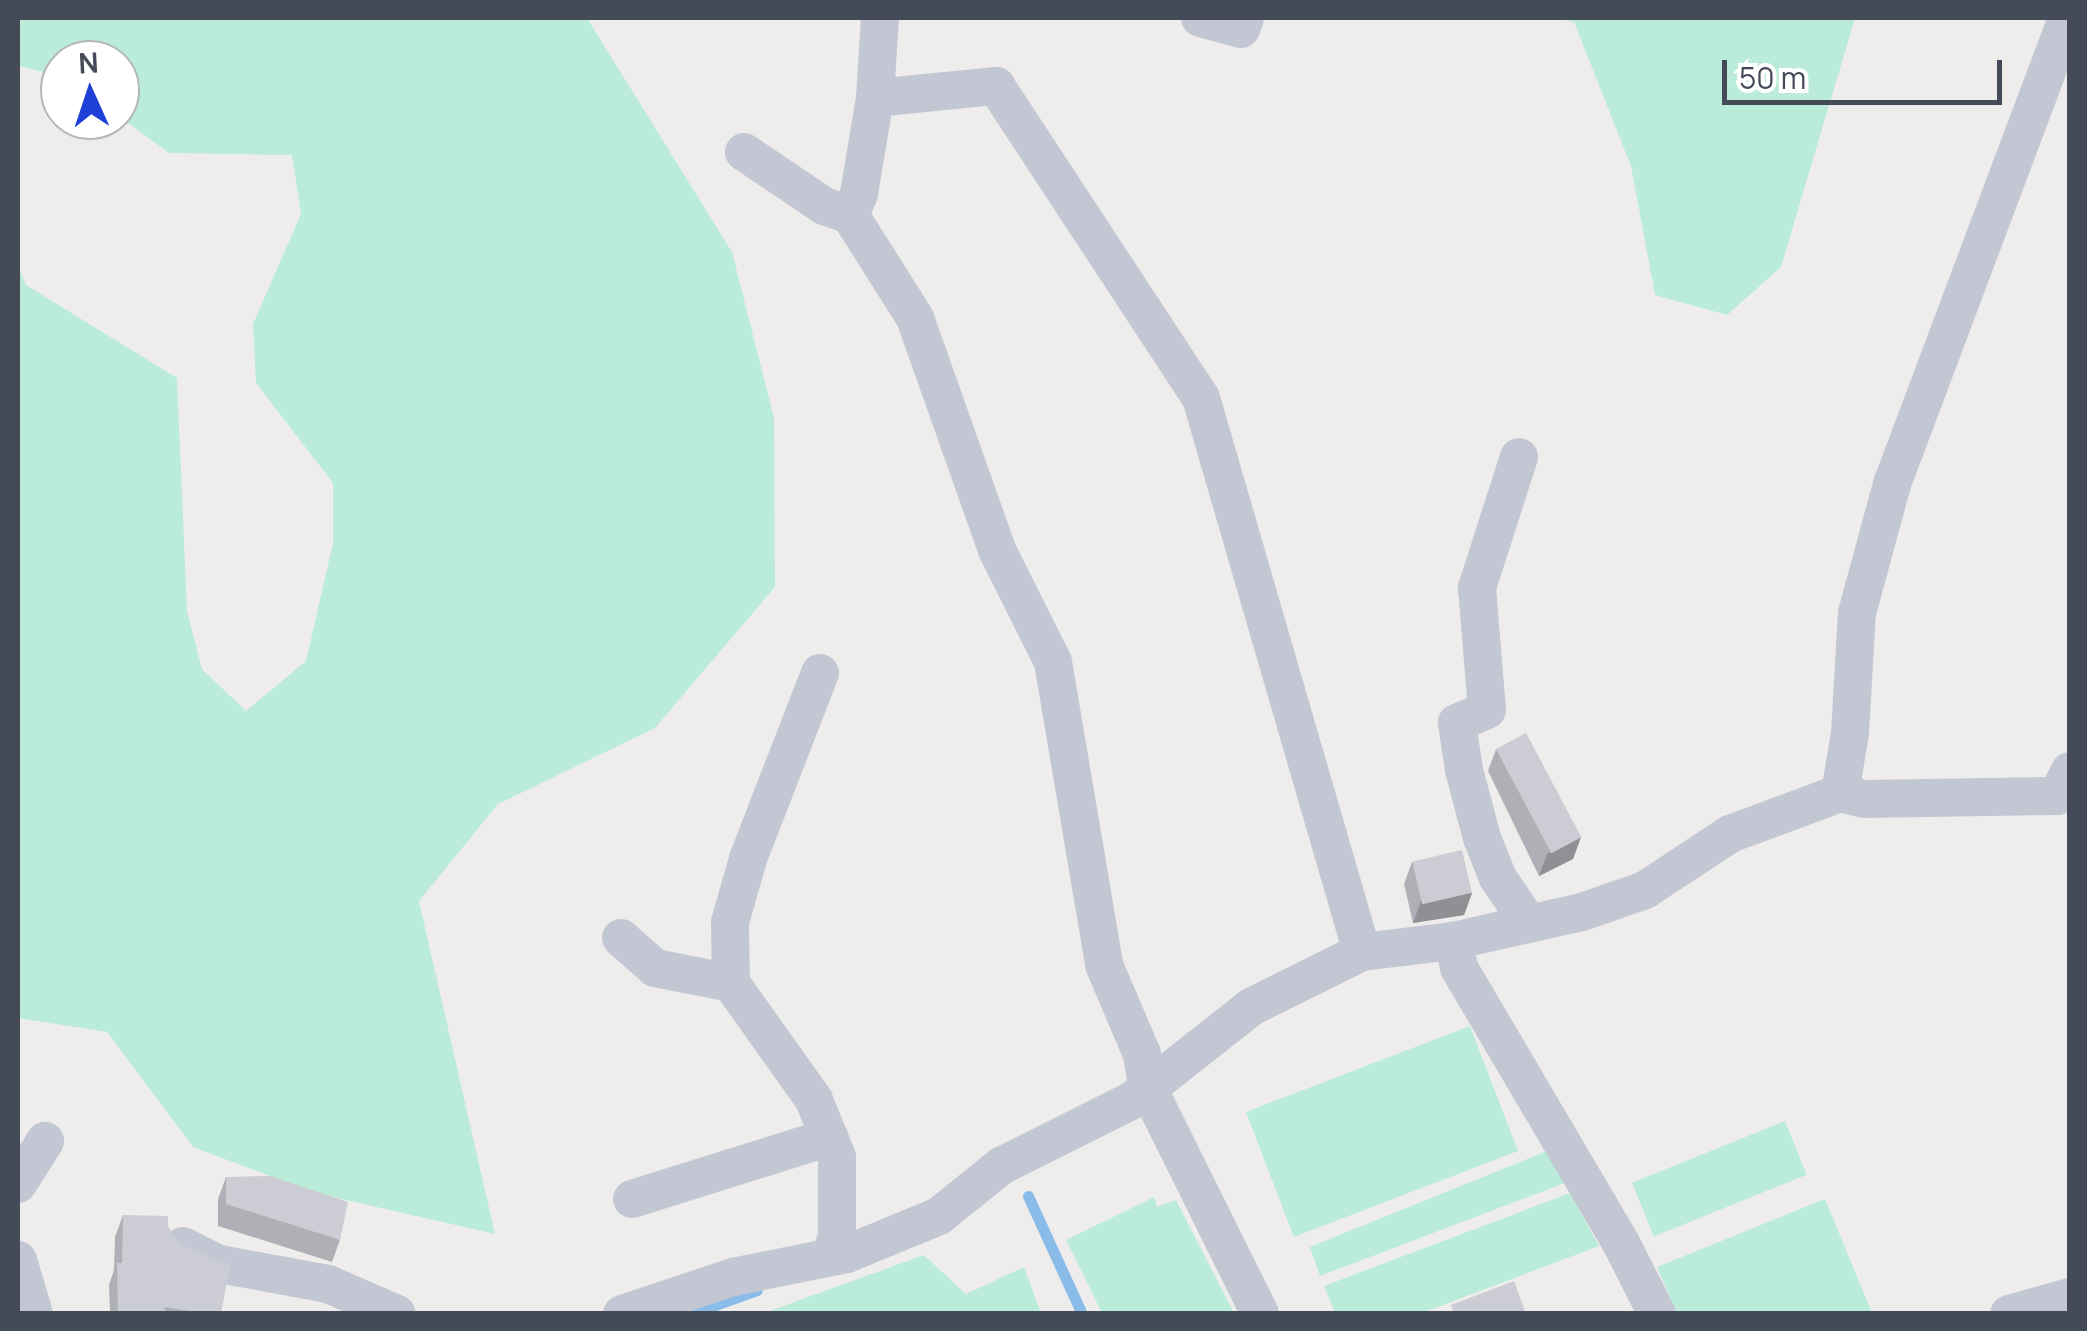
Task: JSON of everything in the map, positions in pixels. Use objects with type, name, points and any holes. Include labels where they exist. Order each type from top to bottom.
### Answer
[{"type":"street","points":[[850,215],[859,194],[875,98],[880,18]]},
{"type":"street","points":[[1200,18],[1241,29],[1245,18]]},
{"type":"street","points":[[1840,793],[1850,733],[1857,613],[1892,484],[2067,18]]},
{"type":"street","points":[[875,98],[996,86],[1201,398],[1362,952]]},
{"type":"street","points":[[744,152],[824,206],[850,215],[915,318],[997,550],[1052,662],[1072,755],[1104,965],[1142,1054],[1147,1086],[1260,1314]]},
{"type":"street","points":[[1519,457],[1478,588],[1488,710],[1457,723],[1464,770],[1482,838],[1498,878],[1527,921]]},
{"type":"street","points":[[820,674],[743,874],[730,922],[731,983],[814,1100],[830,1137],[837,1158],[839,1188],[837,1236],[830,1258]]},
{"type":"street","points":[[622,1314],[733,1277],[830,1258],[939,1216],[1001,1166],[1133,1100],[1250,1007],[1362,952],[1454,940],[1582,912],[1645,890],[1730,834],[1840,793],[1864,800],[2057,796],[2070,771]]},
{"type":"street","points":[[621,938],[655,968],[692,979],[731,983]]},
{"type":"street","points":[[1454,940],[1459,968],[1621,1243],[1656,1314]]},
{"type":"street","points":[[632,1198],[830,1137]]},
{"type":"street","points":[[18,1184],[45,1141]]},
{"type":"street","points":[[182,1246],[219,1264],[328,1284],[397,1314]]},
{"type":"street","points":[[18,1260],[34,1314]]},
{"type":"street","points":[[2008,1314],[2070,1297]]},
{"type":"green space","points":[[18,18],[587,18],[732,252],[774,418],[775,587],[655,728],[498,804],[419,901],[495,1234],[315,1193],[193,1147],[107,1032],[18,1018],[18,265],[26,285],[177,378],[187,611],[202,669],[246,711],[306,661],[333,543],[333,483],[256,383],[253,324],[301,214],[292,155],[169,153],[140,132],[140,40],[40,40],[40,71],[18,66]]},
{"type":"green space","points":[[1556,18],[1855,18],[1781,267],[1727,315],[1655,295],[1631,166],[1574,22]]},
{"type":"green space","points":[[1470,1026],[1518,1151],[1294,1237],[1246,1112]]},
{"type":"green space","points":[[1785,1121],[1807,1175],[1654,1237],[1632,1183]]},
{"type":"green space","points":[[1547,1151],[1565,1183],[1320,1276],[1310,1247]]},
{"type":"green space","points":[[1570,1193],[1599,1246],[1422,1313],[1335,1313],[1324,1286]]},
{"type":"green space","points":[[1154,1197],[1157,1207],[1176,1200],[1234,1313],[1102,1313],[1066,1240]]},
{"type":"green space","points":[[1825,1199],[1872,1313],[1677,1313],[1657,1267]]},
{"type":"green space","points":[[924,1255],[966,1294],[1024,1267],[1041,1313],[764,1313]]},
{"type":"building","points":[[1526,733],[1581,837],[1551,853],[1496,749]]},
{"type":"building","points":[[1462,850],[1472,893],[1422,904],[1412,861]]},
{"type":"building","points":[[270,1176],[348,1202],[340,1240],[226,1204],[226,1177]]},
{"type":"building","points":[[123,1215],[168,1216],[168,1227],[180,1244],[230,1265],[221,1314],[165,1307],[165,1314],[118,1314],[117,1263],[122,1263]]},
{"type":"building","points":[[1514,1281],[1526,1314],[1454,1314],[1451,1305]]},
{"type":"waterway","points":[[1028,1196],[1082,1314]]},
{"type":"waterway","points":[[690,1314],[757,1290]]}]
